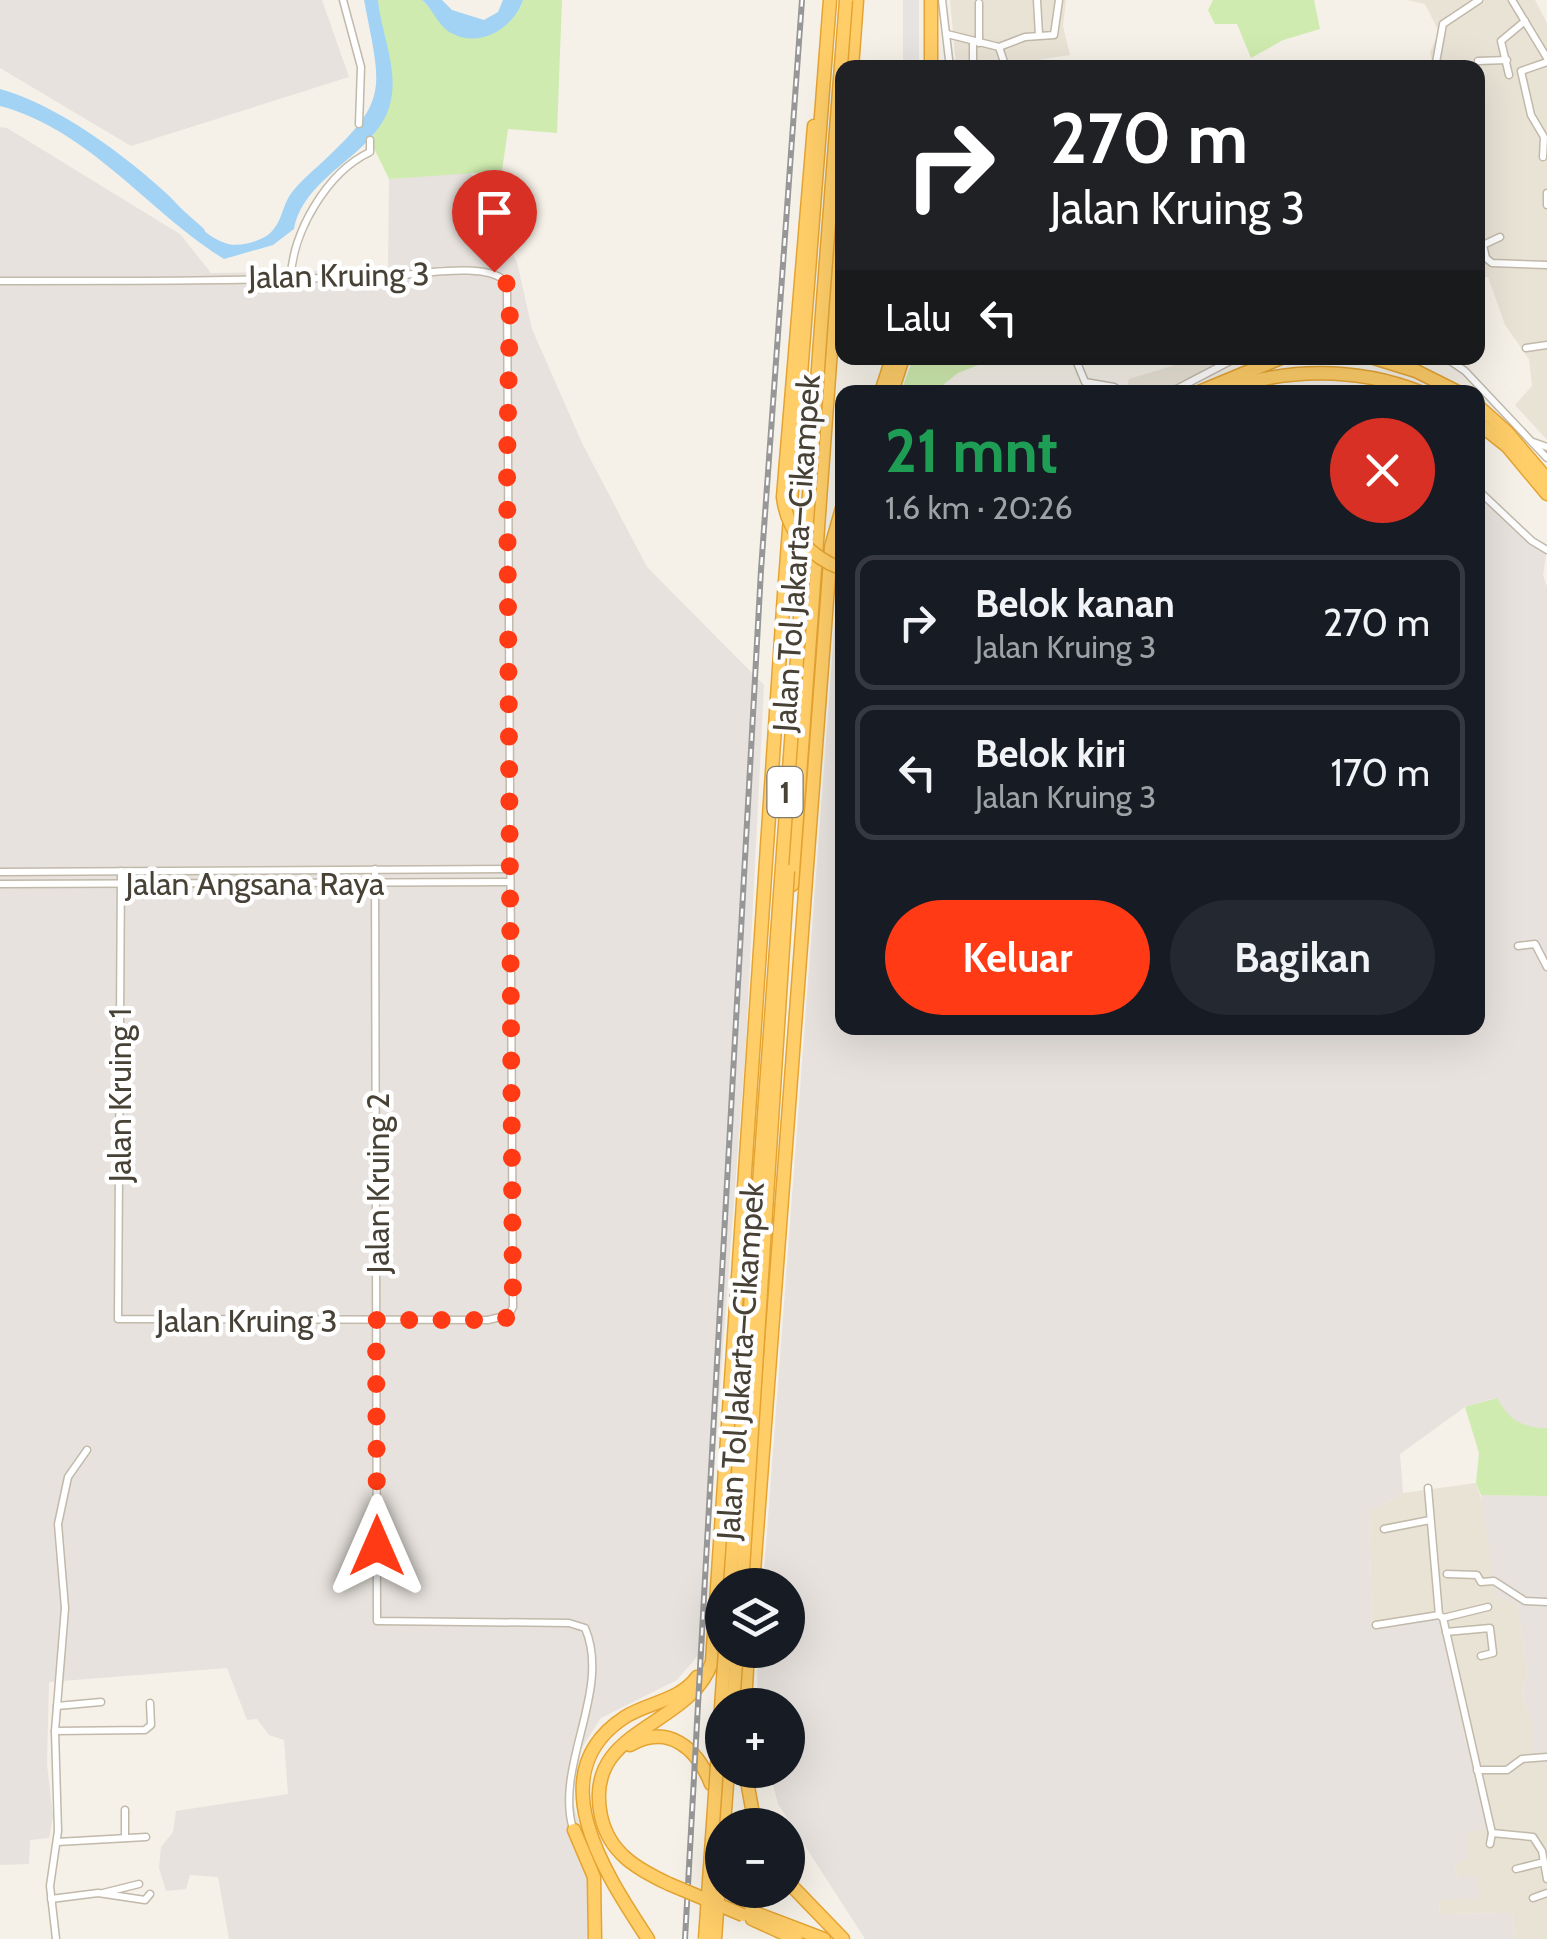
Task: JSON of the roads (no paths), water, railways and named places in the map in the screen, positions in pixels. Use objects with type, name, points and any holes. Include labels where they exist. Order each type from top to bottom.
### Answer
[{"type":"highway","points":[[830,0],[808,184],[783,497],[788,518],[801,542],[835,566]]},
{"type":"highway","name":"1","points":[[839,60],[843,0]]},
{"type":"highway","points":[[852,60],[856,0]]},
{"type":"highway","points":[[931,0],[931,60]]},
{"type":"highway","points":[[724,1568],[784,594],[825,93],[822,80]]},
{"type":"highway","name":"1","points":[[728,1568],[835,135]]},
{"type":"highway","name":"1","points":[[743,1568],[812,492],[835,234]]},
{"type":"highway","name":"Jalan Tol Jakarta–Cikampek","points":[[743,1568],[835,297]]},
{"type":"highway","points":[[1216,385],[1265,365]]},
{"type":"highway","points":[[1397,365],[1444,385]]},
{"type":"highway","points":[[1247,385],[1324,373],[1397,385]]},
{"type":"highway","points":[[1485,412],[1547,480]]},
{"type":"highway","points":[[1485,429],[1517,456],[1547,494]]},
{"type":"highway","points":[[754,1568],[835,533]]},
{"type":"highway","points":[[645,1939],[598,1852],[584,1814],[584,1770],[602,1738],[618,1722],[692,1683],[705,1665]]},
{"type":"highway","points":[[709,1668],[700,1686],[679,1706],[620,1746],[606,1766],[601,1786],[602,1822],[615,1848],[638,1870],[824,1939]]},
{"type":"highway","points":[[702,1939],[718,1668]]},
{"type":"highway","points":[[670,1882],[638,1863],[614,1836],[605,1808],[610,1770],[628,1745],[660,1736],[692,1748],[705,1773]]},
{"type":"highway","points":[[702,1939],[711,1788]]},
{"type":"highway","points":[[574,1830],[594,1877],[596,1939]]},
{"type":"highway","points":[[805,1900],[843,1939]]},
{"type":"highway","points":[[716,1939],[718,1908]]},
{"type":"highway","points":[[716,1939],[718,1908]]},
{"type":"highway","points":[[744,1912],[796,1939]]},
{"type":"street","points":[[342,0],[361,67],[359,124]]},
{"type":"street","points":[[942,0],[949,60]]},
{"type":"street","points":[[1037,0],[1042,15],[1038,35]]},
{"type":"street","points":[[946,34],[999,47],[1057,33],[1059,0]]},
{"type":"street","points":[[1436,60],[1443,24],[1480,0]]},
{"type":"street","points":[[1512,0],[1547,60],[1521,71],[1531,116],[1546,137],[1542,157]]},
{"type":"street","points":[[972,60],[979,3]]},
{"type":"street","points":[[1509,75],[1501,40],[1525,21]]},
{"type":"street","points":[[999,47],[1003,60]]},
{"type":"street","points":[[1485,61],[1507,60]]},
{"type":"street","points":[[290,277],[292,251],[311,207],[358,158],[370,152],[370,140]]},
{"type":"street","points":[[1547,194],[1547,205]]},
{"type":"street","points":[[1485,242],[1500,236]]},
{"type":"street","points":[[1485,256],[1492,263],[1547,265]]},
{"type":"street","name":"Jalan Kruing 3","points":[[0,281],[481,270],[498,274],[507,284],[513,1307],[506,1318],[494,1320],[118,1319]]},
{"type":"street","points":[[1526,348],[1547,345]]},
{"type":"street","points":[[1078,365],[1085,382],[1102,385]]},
{"type":"street","points":[[1184,385],[1223,365]]},
{"type":"street","points":[[1456,365],[1478,385]]},
{"type":"street","points":[[1485,392],[1547,458]]},
{"type":"street","points":[[1532,442],[1547,447]]},
{"type":"street","points":[[1485,497],[1532,542],[1547,550]]},
{"type":"street","name":"Jalan Angsana Raya","points":[[0,872],[510,868]]},
{"type":"street","name":"Jalan Kruing 2","points":[[374,870],[377,1621],[570,1623],[585,1628],[590,1642],[588,1707],[567,1800],[574,1830]]},
{"type":"street","name":"Jalan Kruing 1","points":[[118,1319],[121,871]]},
{"type":"street","name":"Jalan Angsana Raya","points":[[0,884],[510,882]]},
{"type":"street","points":[[1518,946],[1535,944],[1547,967]]},
{"type":"street","points":[[56,1939],[51,1899],[57,1842],[55,1731],[66,1595],[58,1524],[61,1498],[72,1470],[86,1450]]},
{"type":"street","points":[[1428,1488],[1441,1617],[1492,1834],[1490,1844]]},
{"type":"street","points":[[1384,1529],[1430,1520]]},
{"type":"street","points":[[1447,1574],[1478,1575],[1481,1582],[1494,1581],[1522,1600],[1547,1602]]},
{"type":"street","points":[[1376,1625],[1488,1607]]},
{"type":"street","points":[[1446,1632],[1490,1628],[1494,1652],[1480,1656]]},
{"type":"street","points":[[57,1706],[101,1702]]},
{"type":"street","points":[[55,1731],[145,1730],[151,1725],[150,1703]]},
{"type":"street","points":[[1478,1770],[1506,1770],[1522,1759],[1547,1757]]},
{"type":"street","points":[[125,1810],[125,1838]]},
{"type":"street","points":[[1492,1834],[1533,1837],[1547,1879]]},
{"type":"street","points":[[57,1842],[146,1836]]},
{"type":"street","points":[[1516,1869],[1544,1862]]},
{"type":"street","points":[[51,1899],[139,1884]]},
{"type":"street","points":[[102,1893],[136,1900],[149,1899],[150,1894]]},
{"type":"street","points":[[1533,1898],[1547,1893]]},
{"type":"water","points":[[364,0],[378,0],[391,63],[393,88],[384,119],[373,135],[312,193],[294,229],[273,245],[224,259],[90,152],[32,117],[0,106],[0,89],[44,106],[131,163],[209,234],[230,244],[254,242],[273,230],[293,191],[358,126],[369,109],[376,76]]},
{"type":"water","points":[[422,0],[442,0],[452,10],[484,20],[498,12],[503,0],[523,0],[512,19],[496,32],[486,37],[464,38],[448,31]]},
{"type":"waterway","points":[[130,170],[200,232]]},
{"type":"railway","points":[[685,1939],[761,570],[802,0]]}]
